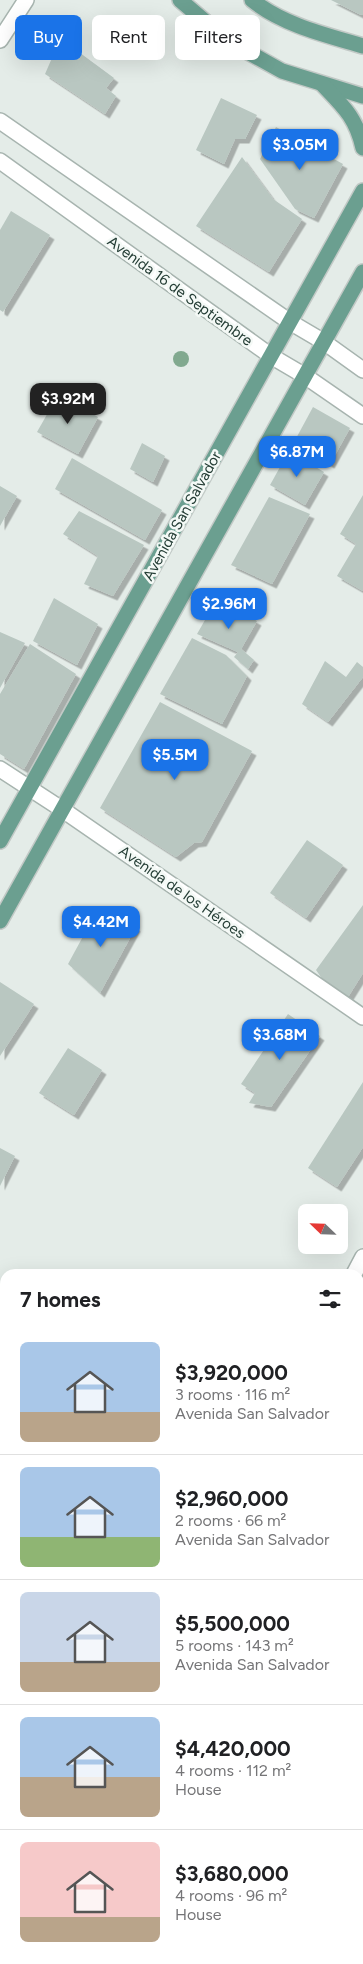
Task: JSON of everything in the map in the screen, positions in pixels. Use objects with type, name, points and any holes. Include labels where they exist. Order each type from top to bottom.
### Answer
[{"type":"main road","points":[[180,0],[228,41],[282,71],[363,96]]},
{"type":"main road","points":[[252,0],[264,10],[304,28],[363,46]]},
{"type":"main road","points":[[321,83],[351,115],[360,134],[363,148]]},
{"type":"main road","name":"Avenida San Salvador","points":[[0,841],[363,191]]},
{"type":"main road","points":[[0,921],[363,272]]},
{"type":"street","points":[[0,40],[26,0]]},
{"type":"street","points":[[0,121],[290,322],[324,342],[363,370]]},
{"type":"street","name":"Avenida 16 de Septiembre","points":[[0,161],[271,356],[305,376],[363,416]]},
{"type":"street","name":"Avenida de los Héroes","points":[[0,769],[363,1017]]},
{"type":"street","points":[[357,1269],[363,1257]]},
{"type":"building","points":[[331,0],[363,0],[363,15],[359,14]]},
{"type":"building","points":[[82,54],[114,78],[106,88],[116,96],[105,114],[45,74],[51,60],[82,60]]},
{"type":"building","points":[[221,98],[257,115],[245,139],[235,139],[224,164],[196,150]]},
{"type":"building","points":[[276,127],[343,164],[314,218],[295,209],[260,159]]},
{"type":"building","points":[[242,157],[273,199],[302,219],[269,272],[196,226]]},
{"type":"building","points":[[11,211],[50,235],[3,312],[0,310],[0,230]]},
{"type":"building","points":[[58,395],[98,417],[78,454],[37,432]]},
{"type":"building","points":[[313,407],[350,428],[330,464],[293,444]]},
{"type":"building","points":[[142,443],[165,456],[153,482],[130,469]]},
{"type":"building","points":[[289,451],[324,472],[305,505],[270,485]]},
{"type":"building","points":[[72,458],[162,510],[145,540],[55,489]]},
{"type":"building","points":[[0,486],[17,496],[0,526]]},
{"type":"building","points":[[363,495],[363,591],[337,576],[356,544],[340,534]]},
{"type":"building","points":[[269,497],[310,514],[272,584],[231,565]]},
{"type":"building","points":[[79,511],[144,545],[113,596],[84,584],[98,556],[63,534]]},
{"type":"building","points":[[54,598],[98,624],[77,665],[33,641]]},
{"type":"building","points":[[217,599],[257,621],[241,649],[254,660],[248,669],[234,657],[238,652],[197,634]]},
{"type":"building","points":[[0,632],[25,643],[0,688]]},
{"type":"building","points":[[192,638],[226,655],[247,676],[222,724],[160,694]]},
{"type":"building","points":[[30,644],[76,674],[24,769],[0,754],[0,694]]},
{"type":"building","points":[[325,661],[346,677],[357,662],[363,667],[363,677],[328,722],[302,704]]},
{"type":"building","points":[[160,702],[252,751],[202,842],[194,843],[176,857],[100,808]]},
{"type":"building","points":[[307,840],[343,865],[306,918],[270,893]]},
{"type":"building","points":[[363,905],[363,973],[348,997],[329,989],[316,970]]},
{"type":"building","points":[[99,907],[136,927],[100,993],[68,964]]},
{"type":"building","points":[[0,982],[34,1004],[0,1056]]},
{"type":"building","points":[[288,1014],[320,1036],[271,1107],[249,1103],[255,1093],[241,1084]]},
{"type":"building","points":[[68,1048],[102,1070],[74,1115],[39,1093]]},
{"type":"building","points":[[363,1082],[363,1147],[337,1187],[308,1168]]},
{"type":"building","points":[[0,1148],[15,1156],[0,1186]]}]
